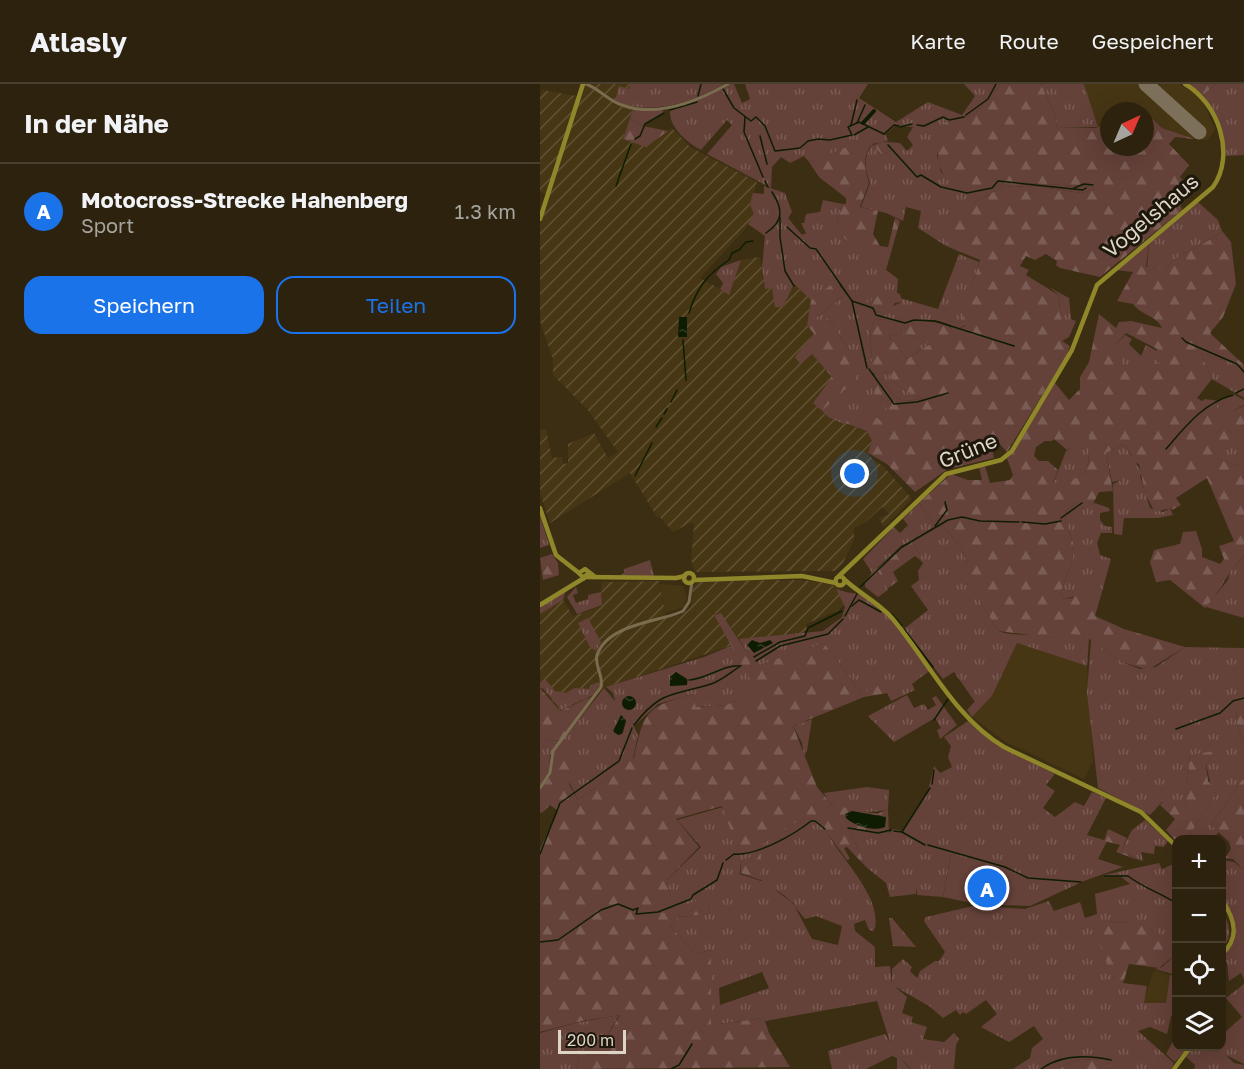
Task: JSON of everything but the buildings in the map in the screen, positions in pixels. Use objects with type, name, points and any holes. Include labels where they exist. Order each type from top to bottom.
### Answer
[{"type":"main road","points":[[540,219],[584,84]]},
{"type":"main road","name":"Vogelshaus","points":[[1056,378],[1072,350],[1088,305],[1103,279],[1205,194],[1217,181],[1224,154],[1212,113],[1202,96],[1185,84]]},
{"type":"main road","name":"Grüne","points":[[841,580],[849,567],[946,474],[996,461],[1012,451],[1056,378]]},
{"type":"main road","points":[[540,507],[556,555],[583,574],[596,577],[689,579],[795,576],[841,580],[855,588],[891,618],[976,726],[998,743],[1135,809],[1172,841]]},
{"type":"main road","points":[[540,604],[576,582],[583,574]]},
{"type":"main road","points":[[1226,908],[1234,931],[1232,944],[1226,949]]},
{"type":"main road","points":[[1174,1069],[1188,1051]]},
{"type":"street","points":[[584,84],[623,106],[665,108],[699,99],[728,84]]},
{"type":"street","points":[[540,788],[550,773],[553,751],[601,687],[602,677],[596,663],[597,655],[603,646],[637,623],[681,612],[689,603],[689,579]]},
{"type":"shaded area","points":[[585,84],[630,84],[629,89],[613,104],[633,109],[623,138],[668,131],[672,128],[690,147],[757,182],[750,204],[754,215],[746,228],[700,278],[729,294],[741,260],[760,257],[765,288],[772,288],[783,307],[794,284],[811,300],[807,325],[814,334],[796,357],[812,353],[833,377],[813,403],[828,417],[867,431],[872,441],[869,456],[884,467],[912,499],[884,527],[879,518],[889,514],[882,507],[866,522],[854,528],[854,540],[842,565],[835,571],[695,572],[691,560],[694,524],[690,523],[673,532],[659,516],[657,517],[630,473],[550,523],[540,493],[540,430],[546,429],[552,458],[562,457],[563,464],[568,463],[568,444],[594,433],[608,458],[618,452],[587,409],[553,375],[553,359],[540,321],[540,220],[548,196],[540,191],[540,96],[542,90],[582,97]]},
{"type":"shaded area","points":[[1084,84],[1179,84],[1196,94],[1204,104],[1215,130],[1207,140],[1190,138],[1162,128],[1154,121],[1154,102],[1100,102],[1100,126],[1098,127]]},
{"type":"shaded area","points":[[801,580],[830,584],[852,596],[837,611],[806,624],[807,630],[800,634],[739,639],[721,613],[714,614],[733,645],[604,688],[599,693],[560,711],[540,685],[540,614],[563,600],[573,616],[602,606],[601,582],[659,581],[666,617],[681,615],[691,607],[693,587],[698,581]]},
{"type":"shaded area","points":[[660,584],[683,586],[687,598],[683,607],[665,613]]},
{"type":"shaded area","points":[[1017,643],[1087,666],[1093,762],[1084,779],[1004,741],[972,717],[992,696]]},
{"type":"shaded area","points":[[1154,970],[1170,975],[1166,1003],[1143,1003]]},
{"type":"green space","points":[[630,84],[723,85],[684,102],[642,107],[615,101],[619,86],[629,89]]},
{"type":"green space","points":[[730,84],[734,84],[742,103],[750,99],[745,84],[868,84],[859,98],[896,122],[928,102],[962,115],[975,96],[964,84],[1000,84],[975,114],[945,122],[937,156],[941,172],[948,180],[987,190],[1011,182],[1092,187],[1094,190],[1081,193],[1035,186],[1003,187],[973,203],[964,204],[960,201],[946,246],[918,228],[921,211],[906,207],[903,221],[886,213],[861,207],[870,183],[866,164],[871,146],[868,140],[809,162],[804,156],[790,163],[781,157],[772,167],[771,188],[707,154],[732,125],[727,120],[701,150],[679,133],[672,122],[670,109],[698,100]],"holes":[[[895,126],[913,127],[907,137],[913,145],[907,151],[900,143],[888,142],[893,150],[882,155],[872,144],[888,141],[885,134]]]},
{"type":"green space","points":[[1000,84],[1041,84],[1054,113],[1057,128],[1100,127],[1100,156],[1154,156],[1154,120],[1162,128],[1194,139],[1175,137],[1169,144],[1189,165],[1180,177],[1184,182],[1177,195],[1182,210],[1100,277],[1060,268],[1056,265],[1057,261],[1046,254],[1035,260],[1026,256],[1020,266],[1029,270],[1026,275],[1060,296],[1059,312],[1065,327],[1071,319],[1076,321],[1069,337],[1062,341],[1070,346],[1067,355],[1007,452],[998,442],[991,445],[994,458],[948,469],[915,492],[887,464],[868,453],[872,441],[867,431],[845,423],[859,410],[881,421],[889,412],[873,391],[879,378],[892,394],[901,400],[922,398],[898,385],[887,371],[876,375],[865,366],[865,360],[872,361],[870,332],[875,319],[940,323],[953,330],[966,326],[961,322],[980,260],[946,246],[958,201],[973,203],[1003,187],[1035,186],[1081,193],[1094,190],[1092,187],[1011,182],[980,192],[956,186],[945,178],[938,163],[938,142],[945,122],[975,114]],"holes":[[[904,333],[930,344],[907,359],[889,336]]]},
{"type":"green space","points":[[1041,84],[1084,84],[1098,127],[1057,128],[1054,113]]},
{"type":"green space","points":[[1188,84],[1216,84],[1203,95]]},
{"type":"green space","points":[[1216,84],[1244,84],[1244,155],[1226,156],[1215,114],[1203,95]]},
{"type":"green space","points":[[633,109],[662,110],[665,113],[643,126],[630,118]]},
{"type":"green space","points":[[630,118],[643,126],[668,131],[646,147],[623,139]]},
{"type":"green space","points":[[868,140],[871,145],[865,159],[869,183],[860,207],[878,211],[873,234],[880,246],[888,247],[895,218],[900,221],[886,270],[839,234],[837,223],[842,204],[846,204],[846,198],[819,177],[809,162]]},
{"type":"green space","points":[[888,142],[893,150],[882,155],[873,145]]},
{"type":"green space","points":[[764,186],[785,193],[792,212],[788,218],[802,235],[806,233],[801,223],[804,223],[806,214],[820,212],[823,200],[842,204],[837,223],[840,234],[898,279],[897,293],[881,295],[866,306],[878,313],[902,302],[900,298],[938,309],[959,254],[979,262],[962,322],[966,325],[953,331],[950,325],[939,321],[875,319],[870,332],[873,375],[888,371],[898,385],[922,398],[901,400],[879,378],[873,391],[890,411],[882,422],[875,416],[859,411],[845,423],[846,425],[828,417],[822,411],[853,381],[851,352],[828,318],[814,327],[814,319],[846,294],[841,285],[829,287],[811,300],[794,284],[783,307],[775,307],[772,288],[765,289],[762,267],[765,236],[748,224],[754,215],[750,204],[753,193],[764,194]]},
{"type":"green space","points":[[1198,202],[1218,220],[1222,231],[1177,258],[1164,270],[1147,269],[1149,243]]},
{"type":"green space","points":[[1222,231],[1231,242],[1236,284],[1223,317],[1210,333],[1244,365],[1244,370],[1237,364],[1201,354],[1212,379],[1197,398],[1202,401],[1205,399],[1219,401],[1216,407],[1225,414],[1244,406],[1244,425],[1217,459],[1244,467],[1244,556],[1205,608],[1170,580],[1156,582],[1150,562],[1154,550],[1180,544],[1183,532],[1196,531],[1202,557],[1220,564],[1224,559],[1219,546],[1234,541],[1207,478],[1176,498],[1181,505],[1172,510],[1171,508],[1155,512],[1145,494],[1139,464],[1132,462],[1132,456],[1124,444],[1106,453],[1113,491],[1099,492],[1092,506],[1083,508],[1077,503],[1067,510],[1065,520],[1074,545],[1072,562],[1060,594],[1064,599],[1073,598],[1078,592],[1089,590],[1100,599],[1095,616],[1124,629],[1185,647],[1148,670],[1122,662],[1085,636],[1031,635],[998,631],[976,594],[956,575],[967,562],[962,549],[943,526],[936,527],[919,503],[951,474],[968,480],[982,480],[979,467],[985,466],[990,483],[1010,480],[1013,475],[1007,458],[1015,450],[1055,383],[1069,400],[1080,389],[1080,377],[1089,362],[1099,314],[1116,328],[1119,322],[1131,321],[1162,328],[1160,324],[1133,304],[1117,301],[1133,272],[1116,270],[1149,243],[1146,267],[1164,270],[1177,258]],"holes":[[[1126,333],[1157,349],[1153,358],[1161,364],[1125,368],[1121,365],[1122,357],[1115,345]],[[1089,436],[1089,458],[1085,471],[1075,478],[1053,483],[1058,470],[1048,461],[1039,461],[1034,456],[1036,447],[1045,441],[1054,439],[1067,450]]]},
{"type":"green space","points":[[741,260],[729,295],[720,289],[723,283],[716,274],[721,267]]},
{"type":"green space","points":[[836,281],[846,294],[814,319],[814,326],[828,318],[851,352],[860,358],[854,381],[822,411],[813,403],[832,377],[812,354],[800,364],[795,357],[814,334],[807,325],[811,300]]},
{"type":"green space","points":[[1049,287],[1069,298],[1071,319],[1065,328],[1059,312],[1060,296]]},
{"type":"green space","points":[[895,292],[900,294],[902,302],[895,303],[890,311],[878,313],[864,304],[880,295]]},
{"type":"green space","points":[[904,333],[931,343],[907,359],[889,336]]},
{"type":"green space","points":[[1125,335],[1132,339],[1129,344],[1141,356],[1146,345],[1157,351],[1161,364],[1125,369],[1121,365],[1115,345]]},
{"type":"green space","points":[[1201,354],[1237,364],[1244,370],[1244,398],[1212,379]]},
{"type":"green space","points":[[1233,394],[1244,400],[1244,405],[1225,415],[1216,407],[1219,401]]},
{"type":"green space","points":[[1244,425],[1244,467],[1217,459],[1220,454]]},
{"type":"green space","points":[[1089,435],[1089,458],[1085,471],[1075,479],[1053,484],[1066,451]]},
{"type":"green space","points":[[1124,444],[1142,473],[1140,476],[1150,508],[1163,512],[1170,508],[1173,515],[1158,518],[1124,518],[1122,535],[1114,534],[1113,484],[1121,480],[1112,482],[1106,453]]},
{"type":"green space","points":[[919,503],[936,527],[943,526],[962,549],[967,562],[957,575],[976,594],[998,631],[1020,635],[1070,633],[1089,638],[1087,666],[1017,643],[992,696],[986,690],[975,702],[954,672],[943,679],[904,629],[928,610],[911,586],[919,580],[918,571],[923,563],[912,543],[902,545],[877,568],[888,590],[878,597],[865,587],[865,582],[872,573],[863,559],[894,527],[900,533],[908,525],[903,519]]},
{"type":"green space","points":[[1077,503],[1083,508],[1095,503],[1109,508],[1110,511],[1100,513],[1100,520],[1105,526],[1112,527],[1112,533],[1101,533],[1097,543],[1100,555],[1111,559],[1100,599],[1090,593],[1064,599],[1060,594],[1072,562],[1074,545],[1065,520],[1067,510]]},
{"type":"green space","points":[[540,515],[549,545],[540,548]]},
{"type":"green space","points":[[912,543],[921,556],[919,559],[915,556],[893,572],[898,581],[887,589],[877,569],[902,547]]},
{"type":"green space","points":[[552,554],[558,563],[559,575],[543,580],[540,558]]},
{"type":"green space","points":[[1244,556],[1244,618],[1206,607],[1228,580],[1230,571]]},
{"type":"green space","points":[[650,560],[654,576],[619,576],[624,573],[624,569]]},
{"type":"green space","points":[[576,587],[578,593],[573,595],[576,603],[588,599],[588,595],[601,592],[602,605],[577,614],[567,597]]},
{"type":"green space","points":[[836,589],[863,595],[871,600],[900,630],[932,673],[928,672],[912,684],[915,690],[891,701],[887,693],[862,694],[824,643],[756,667],[739,639],[823,631],[842,617],[845,607]]},
{"type":"green space","points":[[566,590],[563,600],[540,614],[540,607]]},
{"type":"green space","points":[[721,613],[756,666],[824,643],[862,694],[881,683],[888,693],[864,697],[793,726],[817,787],[832,805],[877,814],[888,809],[889,833],[849,828],[866,867],[847,847],[844,848],[850,859],[847,860],[825,830],[822,822],[814,819],[798,821],[762,844],[738,850],[722,806],[676,819],[699,847],[667,880],[671,897],[659,908],[663,913],[707,897],[710,914],[678,917],[670,926],[695,954],[711,950],[711,1025],[764,1018],[769,1033],[790,1067],[576,1069],[580,1051],[602,1044],[620,1015],[582,1021],[540,1032],[540,849],[558,811],[550,805],[542,813],[540,812],[540,789],[551,775],[554,751],[582,763],[569,784],[578,800],[634,758],[641,730],[650,713],[656,708],[692,694],[696,707],[726,705],[757,691],[714,615]],"holes":[[[878,815],[885,817],[875,829],[855,824]]]},
{"type":"green space","points":[[588,618],[601,642],[596,651],[590,647],[578,623]]},
{"type":"green space","points":[[1091,640],[1122,662],[1140,669],[1156,667],[1185,647],[1244,648],[1244,710],[1237,710],[1236,721],[1244,746],[1244,777],[1211,825],[1220,831],[1216,835],[1190,835],[1211,799],[1217,793],[1212,792],[1206,763],[1211,757],[1190,755],[1185,807],[1167,806],[1162,802],[1150,815],[1098,788],[1087,693]]},
{"type":"green space","points":[[733,645],[758,691],[726,705],[695,707],[692,694],[658,704],[634,726],[629,716],[638,735],[633,759],[578,800],[554,751],[604,688],[625,713],[615,701],[613,693],[606,687],[704,657]],"holes":[[[676,672],[688,680],[687,685],[670,686],[670,677]],[[621,715],[626,720],[623,733],[614,733]]]},
{"type":"green space","points":[[545,679],[555,691],[566,693],[574,688],[589,689],[590,685],[600,682],[595,694],[561,710],[544,689],[540,688],[540,683]]},
{"type":"green space","points":[[540,688],[560,711],[593,696],[560,741],[548,740],[540,735]]},
{"type":"green space","points":[[986,689],[992,696],[972,717],[967,710]]},
{"type":"green space","points":[[907,695],[914,708],[924,704],[928,710],[936,705],[932,698],[936,696],[957,725],[940,739],[937,730],[941,728],[935,718],[894,742],[868,716]]},
{"type":"green space","points":[[1237,710],[1244,710],[1244,746],[1236,721]]},
{"type":"green space","points":[[812,719],[807,751],[804,756],[802,743],[793,726]]},
{"type":"green space","points":[[968,721],[997,745],[1055,774],[1046,785],[1055,791],[1043,808],[1055,817],[1075,802],[1084,806],[1092,792],[1106,798],[1087,835],[1107,841],[1098,859],[1123,867],[1084,881],[1030,906],[1029,898],[951,854],[943,897],[917,895],[917,886],[916,894],[890,897],[886,883],[866,867],[849,828],[889,833],[894,829],[902,831],[928,791],[934,766],[940,773],[952,767],[948,757],[951,746],[944,737]]},
{"type":"green space","points":[[540,735],[548,740],[560,741],[550,755],[540,753]]},
{"type":"green space","points":[[1220,750],[1220,755],[1211,757],[1206,764],[1208,781],[1214,788],[1212,792],[1218,793],[1211,799],[1190,835],[1172,837],[1166,830],[1175,819],[1160,805],[1163,802],[1167,806],[1172,802],[1177,806],[1185,806],[1190,755]]},
{"type":"green space","points":[[540,753],[550,755],[549,773],[540,785]]},
{"type":"green space","points":[[1244,777],[1244,870],[1233,859],[1226,858],[1231,849],[1226,835],[1222,835],[1211,825]]},
{"type":"green space","points":[[867,787],[889,790],[888,809],[868,812],[845,809],[832,804],[824,793]]},
{"type":"green space","points":[[723,807],[762,844],[790,824],[806,819],[822,821],[835,846],[864,886],[871,900],[875,914],[875,928],[873,931],[869,930],[865,920],[854,924],[855,931],[875,947],[875,967],[890,966],[892,985],[892,969],[903,959],[912,967],[910,971],[917,978],[920,971],[935,961],[939,961],[945,952],[924,921],[926,917],[973,906],[1025,909],[1049,901],[1054,911],[1080,902],[1085,918],[1097,914],[1095,894],[1130,884],[1120,876],[1107,877],[1104,875],[1159,863],[1162,869],[1172,865],[1172,949],[1149,927],[1108,921],[1099,930],[1114,978],[1123,983],[1147,986],[1144,1003],[1166,1003],[1170,975],[1172,975],[1172,1016],[1167,1034],[1150,1027],[1138,1031],[1174,1063],[1171,1069],[1111,1069],[1106,1059],[1088,1059],[1075,1061],[1060,1069],[1013,1069],[1030,1058],[1032,1048],[1043,1039],[1034,1026],[1009,1042],[981,1027],[997,1014],[986,1000],[966,1014],[963,1012],[960,1015],[956,1010],[943,1018],[929,1006],[894,986],[907,997],[902,1013],[913,1017],[911,1022],[927,1027],[923,1039],[944,1042],[954,1033],[959,1039],[956,1045],[954,1069],[911,1069],[899,1056],[910,1069],[897,1069],[897,1058],[892,1056],[866,1069],[832,1069],[828,1051],[885,1034],[890,1042],[877,1001],[765,1021],[764,1018],[711,1025],[711,950],[695,954],[670,926],[678,917],[710,914],[707,898],[663,914],[658,907],[671,897],[667,880],[701,847],[677,820]],"holes":[[[741,860],[762,881],[740,874]],[[794,906],[805,919],[816,916],[842,926],[838,945],[812,939]],[[762,972],[769,988],[720,1005],[719,988]]]},
{"type":"green space","points":[[1145,820],[1168,841],[1164,847],[1155,846],[1154,854],[1141,852],[1143,861],[1121,851],[1132,830]]},
{"type":"green space","points":[[1108,829],[1127,838],[1121,851],[1144,862],[1116,852],[1120,845],[1104,841]]},
{"type":"green space","points":[[761,854],[760,880],[741,873],[741,860]]},
{"type":"green space","points":[[951,854],[1005,868],[1029,880],[1030,906],[976,904],[943,897]]},
{"type":"green space","points":[[1226,861],[1234,862],[1244,870],[1244,979],[1241,973],[1229,981],[1226,952],[1235,935],[1233,922],[1226,907]]},
{"type":"green space","points":[[889,918],[892,918],[916,947],[893,946]]},
{"type":"green space","points":[[1226,918],[1229,930],[1226,944]]},
{"type":"green space","points":[[1108,921],[1141,924],[1152,928],[1172,946],[1172,957],[1159,968],[1129,964],[1123,983],[1117,981],[1106,962],[1101,946],[1099,924]]},
{"type":"green space","points":[[1172,958],[1172,974],[1155,969],[1162,967]]},
{"type":"green space","points":[[1244,984],[1244,1064],[1226,1055],[1234,1063],[1244,1065],[1244,1069],[1194,1069],[1195,1065],[1185,1056],[1189,1051],[1226,1051],[1226,1031],[1242,1017],[1226,998]]},
{"type":"green space","points":[[619,1015],[602,1044],[580,1051],[576,1069],[540,1069],[540,1033],[575,1023]]},
{"type":"green space","points":[[549,1033],[551,1038],[560,1036],[561,1041],[540,1048],[544,1035]]},
{"type":"green space","points":[[1172,1043],[1172,1051],[1185,1051],[1175,1062],[1166,1054]]},
{"type":"green space","points":[[1106,1059],[1111,1069],[1060,1069],[1075,1061]]},
{"type":"water","points":[[679,317],[687,317],[687,337],[678,337]]},
{"type":"water","points":[[752,640],[760,643],[770,640],[773,643],[754,653],[747,645]]},
{"type":"water","points":[[676,672],[687,679],[687,685],[670,686],[670,677]]},
{"type":"water","points":[[629,696],[634,698],[636,703],[634,708],[629,710],[624,708],[622,703],[624,698]]},
{"type":"water","points":[[621,715],[626,721],[622,734],[618,735],[613,731]]},
{"type":"water","points":[[852,811],[886,817],[885,827],[870,828],[854,823],[846,818],[845,814]]},
{"type":"waterway","points":[[698,96],[701,84]]},
{"type":"waterway","points":[[966,115],[988,99],[996,84]]},
{"type":"waterway","points":[[723,89],[734,108],[751,121],[756,117],[765,126],[775,151],[800,148],[808,141],[830,140],[852,135],[848,127],[859,122],[884,134]]},
{"type":"waterway","points":[[851,125],[857,100]]},
{"type":"waterway","points":[[670,110],[697,102]]},
{"type":"waterway","points":[[857,123],[865,105]]},
{"type":"waterway","points":[[863,123],[874,111]]},
{"type":"waterway","points":[[635,139],[640,136],[645,124],[664,113]]},
{"type":"waterway","points":[[745,117],[744,132],[763,177]]},
{"type":"waterway","points":[[917,125],[924,126],[943,117],[949,120],[964,117]]},
{"type":"waterway","points":[[900,127],[912,124]]},
{"type":"waterway","points":[[884,134],[894,125],[899,126]]},
{"type":"waterway","points":[[854,135],[868,127]]},
{"type":"waterway","points":[[760,136],[767,164]]},
{"type":"waterway","points":[[616,186],[631,144]]},
{"type":"waterway","points":[[888,145],[917,177],[921,175],[941,187],[967,193],[992,188],[998,181],[1083,190],[1086,188]]},
{"type":"waterway","points":[[765,181],[768,187]]},
{"type":"waterway","points":[[1074,188],[1084,184],[1093,185]]},
{"type":"waterway","points":[[766,233],[776,224],[780,214],[772,192]]},
{"type":"waterway","points":[[780,217],[780,237],[785,271],[794,286]]},
{"type":"waterway","points":[[787,227],[810,248],[816,249],[852,301],[873,308],[876,315],[905,323],[914,320],[935,321],[1014,346]]},
{"type":"waterway","points":[[689,313],[700,288],[709,276],[729,260],[732,253],[739,250],[746,242],[753,241]]},
{"type":"waterway","points":[[852,301],[867,368]]},
{"type":"waterway","points":[[1182,338],[1186,342],[1237,364],[1244,372]]},
{"type":"waterway","points":[[683,340],[686,380]]},
{"type":"waterway","points":[[869,369],[894,404],[917,402],[948,393]]},
{"type":"waterway","points":[[1236,393],[1244,389]]},
{"type":"waterway","points":[[671,402],[677,390]]},
{"type":"waterway","points":[[1166,449],[1204,410],[1233,395]]},
{"type":"waterway","points":[[664,414],[667,409]]},
{"type":"waterway","points":[[656,427],[662,418]]},
{"type":"waterway","points":[[635,476],[652,443]]},
{"type":"waterway","points":[[935,526],[947,510],[945,502]]},
{"type":"waterway","points":[[1061,518],[1082,503]]},
{"type":"waterway","points":[[860,587],[902,547],[948,520],[962,517],[980,521],[1019,522]]},
{"type":"waterway","points":[[1022,522],[1045,524],[1061,521]]},
{"type":"waterway","points":[[845,616],[857,594]]},
{"type":"waterway","points":[[852,606],[859,600],[881,612]]},
{"type":"waterway","points":[[754,657],[780,642],[805,636],[808,628],[842,611]]},
{"type":"waterway","points":[[892,614],[902,626]]},
{"type":"waterway","points":[[756,661],[780,646],[828,634],[843,619]]},
{"type":"waterway","points":[[904,629],[933,667]]},
{"type":"waterway","points":[[689,680],[728,667],[741,666]]},
{"type":"waterway","points":[[634,725],[660,700],[715,683],[739,667]]},
{"type":"waterway","points":[[1176,729],[1220,713],[1233,701],[1244,698]]},
{"type":"waterway","points":[[934,720],[948,699]]},
{"type":"waterway","points":[[540,854],[560,803],[619,761],[632,728]]},
{"type":"waterway","points":[[932,784],[934,770]]},
{"type":"waterway","points":[[902,832],[930,788]]},
{"type":"waterway","points":[[726,860],[734,854],[753,852],[775,843],[811,821],[815,821],[825,829]]},
{"type":"waterway","points":[[848,828],[878,833],[891,830]]},
{"type":"waterway","points":[[894,831],[902,832],[925,845]]},
{"type":"waterway","points":[[928,845],[1005,867],[1028,878],[1081,882]]},
{"type":"waterway","points":[[540,942],[558,940],[601,910],[618,904],[633,910],[638,908],[636,914],[658,912],[691,899],[693,895],[717,880],[723,863]]},
{"type":"waterway","points":[[1105,876],[1128,876],[1172,901]]},
{"type":"waterway","points":[[671,1069],[679,1065],[692,1044]]},
{"type":"waterway","points":[[1041,1069],[1066,1058],[1093,1057],[1111,1060]]},
{"type":"runway","points":[[1146,84],[1199,132]]},
{"type":"place","name":"Motocross-Strecke Hahenberg","points":[[987,888]]}]
